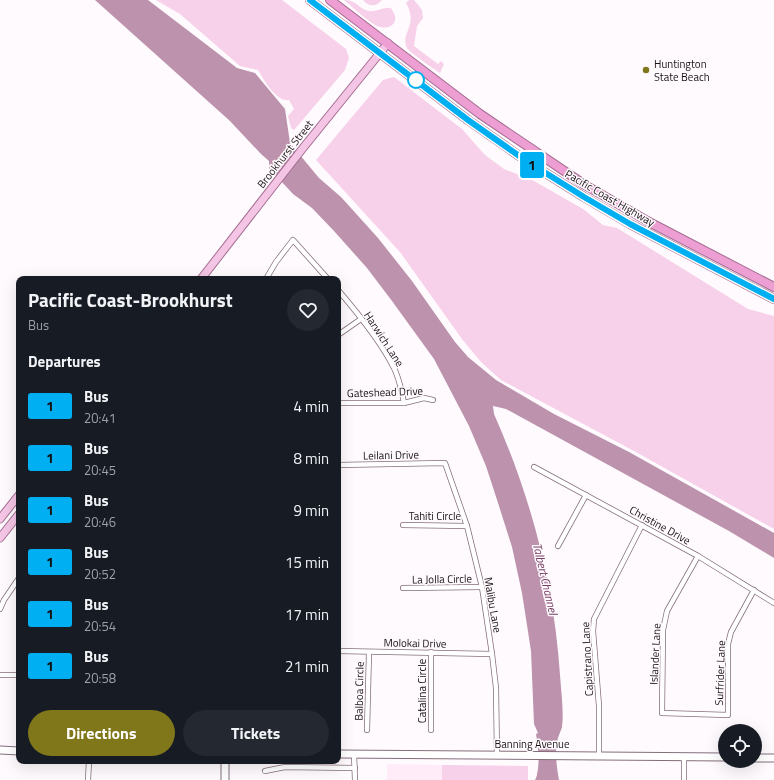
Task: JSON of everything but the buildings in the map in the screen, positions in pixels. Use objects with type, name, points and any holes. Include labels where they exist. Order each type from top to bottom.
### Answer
[{"type":"highway","name":"Pacific Coast Highway","points":[[310,0],[493,138],[554,178],[584,197],[665,243],[774,299]]},
{"type":"highway","name":"Pacific Coast Highway","points":[[330,0],[480,114],[585,185],[651,223],[774,287]]},
{"type":"main road","name":"Brookhurst Street","points":[[203,276],[303,148],[388,43]]},
{"type":"main road","points":[[0,519],[16,499]]},
{"type":"main road","points":[[0,538],[16,518]]},
{"type":"street","points":[[268,276],[276,262],[293,240],[325,276]]},
{"type":"street","name":"Harwich Lane","points":[[341,294],[361,319],[394,369],[404,402]]},
{"type":"street","points":[[341,333],[361,319]]},
{"type":"street","name":"Gateshead Drive","points":[[341,403],[404,402],[424,398],[433,400]]},
{"type":"street","name":"Leilani Drive","points":[[341,465],[444,463]]},
{"type":"street","name":"Malibu Lane","points":[[444,463],[467,526],[482,587],[496,688],[497,755]]},
{"type":"street","name":"Christine Drive","points":[[534,467],[698,556],[774,603]]},
{"type":"street","points":[[558,546],[586,495]]},
{"type":"street","name":"Tahiti Circle","points":[[403,525],[467,526]]},
{"type":"street","name":"Capistrano Lane","points":[[600,756],[599,706],[593,631],[594,619],[595,614],[642,525]]},
{"type":"street","name":"Islander Lane","points":[[698,556],[667,611],[663,630],[662,713],[728,715]]},
{"type":"street","points":[[0,609],[4,600],[16,582]]},
{"type":"street","name":"La Jolla Circle","points":[[403,588],[482,587]]},
{"type":"street","name":"Surfrider Lane","points":[[728,715],[728,644],[731,632],[754,590]]},
{"type":"street","name":"Molokai Drive","points":[[341,651],[492,654]]},
{"type":"street","name":"Balboa Circle","points":[[368,652],[368,730]]},
{"type":"street","name":"Catalina Circle","points":[[431,652],[431,730]]},
{"type":"street","points":[[0,675],[16,675]]},
{"type":"street","points":[[0,750],[16,751]]},
{"type":"street","name":"Banning Avenue","points":[[341,754],[718,757]]},
{"type":"street","points":[[354,754],[355,780]]},
{"type":"street","points":[[684,757],[684,780]]},
{"type":"street","points":[[762,758],[774,758]]},
{"type":"street","points":[[88,780],[89,764]]},
{"type":"street","points":[[225,764],[225,780]]},
{"type":"street","points":[[265,771],[285,767],[355,768]]},
{"type":"shaded area","points":[[156,0],[282,0],[346,49],[349,58],[345,70],[294,130],[291,128],[288,116],[294,109],[289,100],[284,100],[275,94],[258,70],[240,66],[180,14]]},
{"type":"shaded area","points":[[344,0],[352,1],[369,11],[391,8],[395,16],[395,21],[391,26],[377,26]]},
{"type":"shaded area","points":[[363,0],[382,0],[375,5],[370,5]]},
{"type":"shaded area","points":[[409,0],[414,0],[422,10],[423,18],[417,26],[414,46],[438,64],[441,61],[444,64],[440,73],[407,48],[405,42],[411,17],[406,3]]},
{"type":"shaded area","points":[[394,77],[462,129],[485,155],[504,169],[534,181],[583,209],[603,225],[617,228],[748,309],[774,316],[774,529],[634,451],[501,380],[481,362],[462,339],[400,252],[316,160],[383,80]]},
{"type":"shaded area","points":[[387,764],[442,765],[442,780],[387,780]]},
{"type":"shaded area","points":[[442,765],[528,766],[528,780],[442,780]]},
{"type":"water","name":"Talbert Channel","points":[[95,0],[148,0],[237,68],[255,73],[285,109],[290,143],[319,178],[341,197],[378,238],[412,281],[455,342],[468,357],[496,380],[554,414],[629,452],[774,533],[774,558],[729,531],[506,409],[493,406],[494,414],[530,509],[539,542],[552,608],[557,641],[563,708],[562,727],[556,748],[559,780],[535,780],[538,765],[536,734],[538,733],[534,724],[531,651],[522,593],[512,547],[486,466],[469,426],[434,359],[367,268],[312,208],[293,194],[269,168],[269,161],[230,121]]},
{"type":"bus line","name":"1","points":[[310,0],[468,120],[525,160],[630,224],[774,299]]},
{"type":"place","name":"Huntington State Beach","points":[[646,70]]}]
